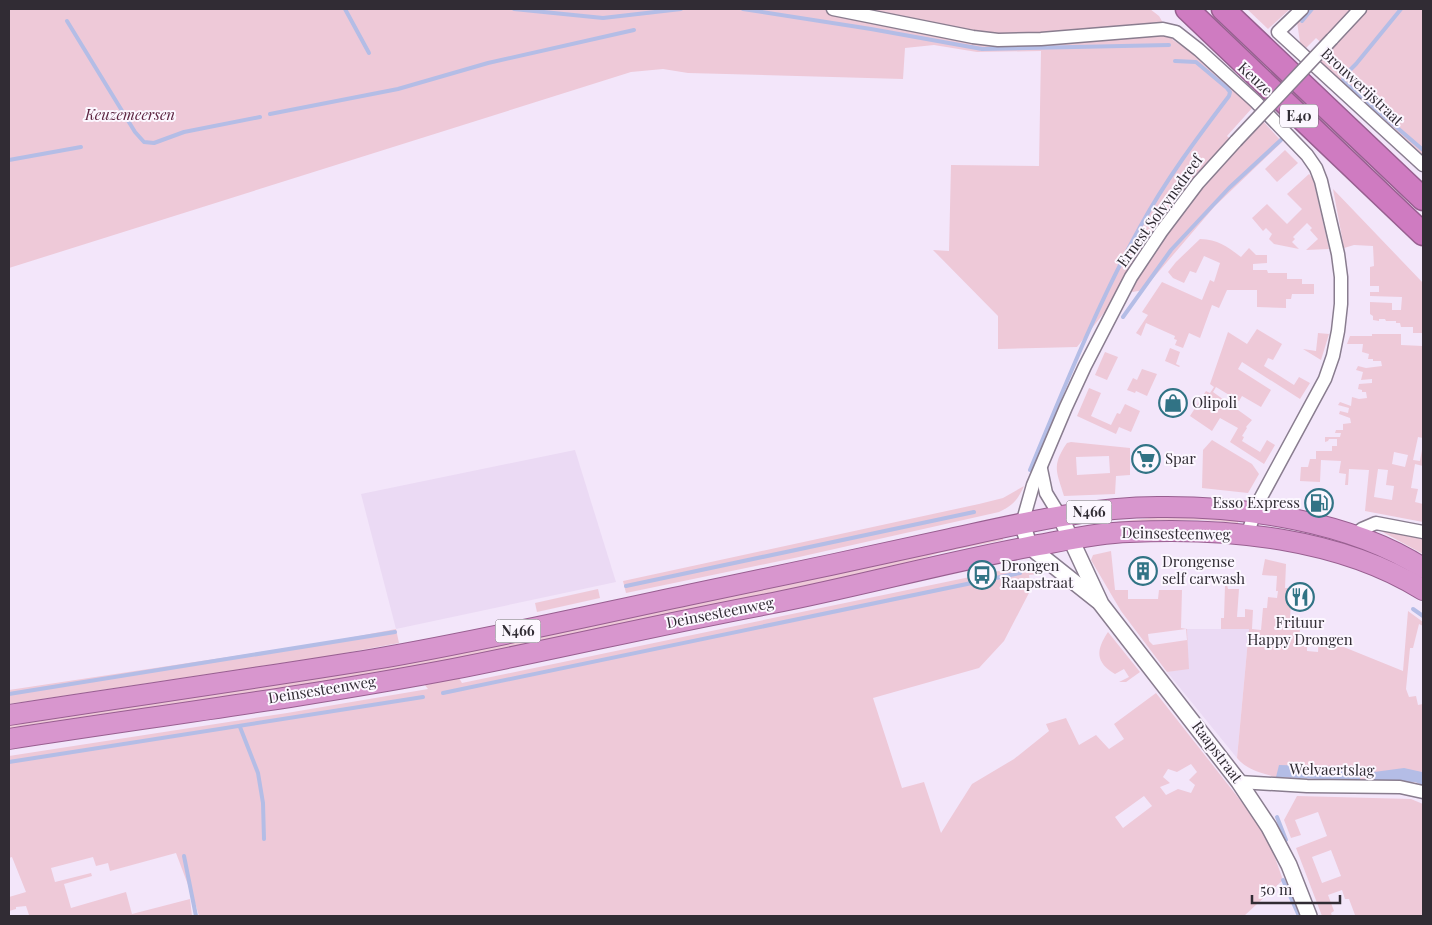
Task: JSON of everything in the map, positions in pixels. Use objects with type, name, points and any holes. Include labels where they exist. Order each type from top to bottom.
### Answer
[{"type":"highway","name":"E40","points":[[1186,9],[1423,234]]},
{"type":"highway","name":"E40","points":[[1223,9],[1423,198]]},
{"type":"highway","name":"Deinsesteenweg","points":[[9,715],[421,650],[1060,516],[1112,509],[1156,507],[1209,509],[1315,524],[1354,535],[1392,550],[1423,568]]},
{"type":"highway","name":"Deinsesteenweg","points":[[9,739],[453,669],[1098,534],[1142,531],[1203,532],[1304,544],[1348,555],[1390,571],[1423,590]]},
{"type":"highway","points":[[1348,555],[1354,535]]},
{"type":"street","name":"Keuze","points":[[833,9],[973,37],[998,40],[1162,29],[1176,32],[1194,45],[1256,102],[1307,154],[1316,168],[1321,181],[1338,254],[1341,295],[1338,331],[1333,356],[1325,379],[1314,403],[1259,501],[1247,536]]},
{"type":"street","name":"Brouwerijstraat","points":[[1302,9],[1278,32],[1423,165]]},
{"type":"street","name":"Ernest Solvynsdreef","points":[[1022,524],[1033,485],[1085,366],[1132,277],[1161,232],[1198,183],[1360,9]]},
{"type":"street","points":[[1041,469],[1046,493],[1060,516]]},
{"type":"street","name":"Raapstraat","points":[[1060,516],[1101,604],[1240,782],[1269,827],[1289,865],[1309,916]]},
{"type":"street","points":[[1354,535],[1362,528],[1376,523],[1423,532]]},
{"type":"street","points":[[1022,524],[1030,547]]},
{"type":"street","name":"Raapstraat","points":[[1030,547],[1101,604]]},
{"type":"street","name":"Welvaertslag","points":[[1240,782],[1300,786],[1400,787],[1423,792]]},
{"type":"shaded area","points":[[575,450],[616,582],[396,629],[361,494]]},
{"type":"shaded area","points":[[1187,629],[1249,629],[1237,758],[1167,672],[1188,668]]},
{"type":"green space","name":"Keuzemeersen","points":[[9,9],[1150,9],[1159,16],[1173,40],[1208,63],[1253,107],[1227,136],[1238,146],[1262,120],[1282,142],[1215,206],[1143,290],[1133,292],[1122,286],[1115,299],[1077,347],[998,349],[998,316],[933,250],[949,251],[951,165],[1039,166],[1041,51],[977,52],[934,45],[905,48],[903,79],[688,73],[663,69],[631,72],[9,268]]},
{"type":"green space","points":[[1247,9],[1290,9],[1268,29]]},
{"type":"green space","points":[[1308,9],[1423,9],[1423,157],[1318,62],[1328,49],[1316,38],[1306,48],[1300,42],[1297,22]]},
{"type":"green space","points":[[1285,150],[1298,163],[1277,182],[1265,169]]},
{"type":"green space","points":[[1309,174],[1313,179],[1329,249],[1306,250],[1318,239],[1307,223],[1293,237],[1295,239],[1292,242],[1299,249],[1274,244],[1269,239],[1272,234],[1266,228],[1263,231],[1252,218],[1267,204],[1287,224],[1302,209],[1287,194]]},
{"type":"green space","points":[[1333,189],[1423,283],[1423,333],[1413,333],[1413,327],[1401,327],[1400,323],[1396,323],[1396,321],[1386,321],[1385,319],[1373,320],[1373,316],[1370,314],[1370,302],[1392,303],[1392,310],[1401,310],[1402,297],[1370,296],[1370,292],[1379,292],[1379,286],[1370,286],[1370,267],[1374,266],[1373,246],[1354,245],[1344,248]]},
{"type":"green space","points":[[1200,239],[1222,244],[1241,257],[1249,248],[1256,255],[1267,255],[1267,263],[1253,264],[1253,270],[1267,270],[1268,273],[1287,273],[1287,279],[1302,279],[1302,284],[1314,284],[1314,294],[1292,294],[1291,299],[1286,299],[1286,308],[1257,307],[1257,290],[1227,290],[1219,308],[1212,305],[1200,338],[1189,333],[1183,348],[1175,345],[1177,340],[1174,339],[1175,336],[1146,323],[1141,336],[1136,333],[1148,315],[1142,312],[1162,282],[1202,300],[1210,280],[1214,282],[1220,263],[1204,256],[1196,273],[1190,271],[1184,283],[1173,278],[1168,272]]},
{"type":"green space","points":[[1257,329],[1282,344],[1273,360],[1268,358],[1264,366],[1294,385],[1299,377],[1310,383],[1300,399],[1242,362],[1238,369],[1271,390],[1261,407],[1242,396],[1239,401],[1216,387],[1213,392],[1252,420],[1246,427],[1242,441],[1260,452],[1267,440],[1275,445],[1264,464],[1230,442],[1238,428],[1220,418],[1212,431],[1190,416],[1206,391],[1210,393],[1214,387],[1210,384],[1228,332],[1247,344]]},
{"type":"green space","points":[[1318,333],[1329,334],[1321,360],[1303,349],[1316,351]]},
{"type":"green space","points":[[1372,334],[1401,334],[1401,345],[1423,346],[1423,438],[1418,437],[1413,460],[1420,461],[1423,444],[1423,466],[1415,464],[1411,488],[1418,489],[1415,502],[1423,504],[1423,522],[1365,511],[1369,470],[1349,469],[1348,485],[1345,485],[1346,474],[1339,473],[1341,461],[1321,460],[1320,482],[1300,481],[1301,467],[1308,467],[1310,459],[1316,459],[1316,451],[1332,451],[1332,446],[1337,446],[1337,439],[1329,439],[1325,442],[1325,437],[1340,437],[1341,433],[1335,433],[1336,430],[1343,430],[1343,424],[1351,423],[1350,418],[1339,414],[1340,411],[1348,413],[1349,408],[1338,405],[1340,402],[1351,406],[1352,397],[1359,399],[1367,398],[1366,392],[1358,389],[1359,384],[1372,383],[1372,379],[1361,380],[1363,372],[1356,370],[1358,366],[1366,368],[1382,366],[1381,361],[1368,359],[1369,354],[1362,352],[1363,344],[1347,344],[1350,336],[1372,336]],"holes":[[[1394,452],[1408,455],[1405,467],[1392,464]],[[1378,469],[1388,470],[1386,485],[1394,486],[1392,500],[1374,497]]]},
{"type":"green space","points":[[1170,348],[1180,352],[1176,364],[1179,367],[1165,361]]},
{"type":"green space","points":[[1105,352],[1118,357],[1107,380],[1095,375]]},
{"type":"green space","points":[[1142,369],[1157,374],[1147,396],[1136,391],[1135,393],[1127,390],[1133,378],[1137,380]]},
{"type":"green space","points":[[1089,388],[1101,393],[1091,416],[1111,425],[1117,413],[1120,414],[1125,404],[1140,411],[1131,432],[1119,427],[1116,434],[1077,416]]},
{"type":"green space","points":[[1212,440],[1252,464],[1259,474],[1248,493],[1202,488],[1203,450]]},
{"type":"green space","points":[[1067,443],[1130,448],[1130,475],[1116,476],[1115,494],[1064,496],[1057,464]],"holes":[[[1109,456],[1110,473],[1077,475],[1076,457]]]},
{"type":"green space","points":[[1024,486],[1014,502],[999,512],[799,557],[626,593],[623,581],[979,504],[1003,498]]},
{"type":"green space","points":[[1176,515],[1238,519],[1238,523],[1204,520],[1158,520],[1138,525],[1101,528],[1100,524]]},
{"type":"green space","points":[[1381,528],[1423,539],[1423,554],[1379,530]]},
{"type":"green space","points":[[1003,537],[1003,540],[939,553],[896,567],[437,666],[9,733],[9,723]]},
{"type":"green space","points":[[1111,551],[1115,590],[1128,590],[1128,599],[1158,599],[1159,590],[1182,590],[1181,628],[1187,629],[1189,669],[1167,672],[1121,611],[1091,560],[1093,555]],"holes":[[[1186,629],[1187,640],[1153,645],[1149,641],[1148,634]]]},
{"type":"green space","points":[[1265,559],[1286,564],[1285,588],[1292,588],[1290,619],[1298,619],[1298,625],[1308,626],[1308,630],[1300,629],[1299,645],[1307,646],[1307,651],[1318,652],[1319,637],[1403,671],[1408,611],[1423,622],[1423,626],[1419,624],[1413,648],[1410,648],[1406,689],[1409,697],[1416,696],[1418,705],[1423,704],[1423,785],[1415,782],[1276,777],[1250,768],[1237,758],[1249,629],[1221,629],[1221,618],[1224,618],[1225,585],[1227,585],[1228,589],[1239,589],[1237,617],[1245,617],[1245,609],[1253,610],[1252,629],[1261,630],[1263,608],[1267,608],[1268,597],[1277,598],[1278,591],[1276,591],[1277,576],[1262,575]]},
{"type":"green space","points":[[1027,565],[1039,566],[1039,574],[1029,575],[1031,589],[1004,641],[979,668],[873,698],[902,788],[924,782],[941,833],[972,784],[1014,759],[1049,731],[1046,724],[1066,718],[1079,745],[1096,735],[1109,749],[1124,739],[1114,724],[1156,693],[1259,824],[1269,841],[1283,880],[1244,916],[199,916],[176,853],[110,871],[108,863],[96,866],[93,857],[51,868],[55,882],[91,873],[92,876],[64,884],[71,908],[126,892],[132,914],[190,899],[192,916],[24,916],[29,915],[26,906],[16,907],[16,909],[9,911],[9,897],[26,892],[12,857],[9,858],[9,756],[428,689],[425,685],[459,678],[462,683]],"holes":[[[1191,764],[1197,772],[1189,780],[1195,785],[1191,793],[1178,789],[1166,795],[1160,787],[1170,783],[1163,777],[1168,769],[1177,772]],[[1144,796],[1152,806],[1123,828],[1115,817]]]},
{"type":"green space","points":[[598,589],[600,598],[537,612],[535,603]]},
{"type":"green space","points":[[396,629],[399,643],[329,656],[9,704],[9,690],[327,642]]},
{"type":"green space","points":[[1108,632],[1140,672],[1126,682],[1119,682],[1129,677],[1124,669],[1115,674],[1101,660],[1101,644]]},
{"type":"green space","points":[[1297,796],[1411,799],[1423,804],[1423,916],[1353,916],[1355,915],[1349,899],[1345,899],[1342,890],[1328,895],[1334,911],[1331,913],[1332,916],[1322,916],[1296,848],[1327,836],[1318,812],[1295,820],[1301,835],[1291,838],[1284,820]],"holes":[[[1331,850],[1341,876],[1322,883],[1312,857]]]},
{"type":"water","points":[[1279,765],[1346,767],[1358,772],[1361,781],[1276,777]]},
{"type":"water","points":[[1404,768],[1422,772],[1423,785],[1415,782],[1374,781],[1374,772]]},
{"type":"waterway","points":[[345,9],[369,53]]},
{"type":"waterway","points":[[514,9],[603,18],[681,9]]},
{"type":"waterway","points":[[743,9],[982,49],[1169,45]]},
{"type":"waterway","points":[[1302,21],[1312,9]]},
{"type":"waterway","points":[[1401,9],[1343,77],[1344,82],[1423,150]]},
{"type":"waterway","points":[[67,21],[135,132],[144,142],[154,143],[184,132],[260,117]]},
{"type":"waterway","points":[[270,114],[398,89],[488,63],[634,30]]},
{"type":"waterway","points":[[1030,470],[1068,378],[1124,256],[1171,176],[1229,96],[1230,92],[1227,88],[1196,62],[1175,61]]},
{"type":"waterway","points":[[1123,317],[1171,250],[1229,188],[1282,139]]},
{"type":"waterway","points":[[9,160],[81,147]]},
{"type":"waterway","points":[[626,586],[974,512]]},
{"type":"waterway","points":[[443,693],[1020,573]]},
{"type":"waterway","points":[[1413,609],[1423,616]]},
{"type":"waterway","points":[[9,694],[395,632]]},
{"type":"waterway","points":[[9,762],[423,697]]},
{"type":"waterway","points":[[240,727],[258,773],[263,803],[264,839]]},
{"type":"waterway","points":[[1277,817],[1286,840]]},
{"type":"waterway","points":[[184,856],[196,916]]},
{"type":"waterway","points":[[1283,880],[1299,916]]},
{"type":"place","name":"Olipoli","points":[[1173,403]]},
{"type":"place","name":"Spar","points":[[1146,459]]},
{"type":"place","name":"Esso Express","points":[[1319,503]]},
{"type":"place","name":"Drongense self carwash","points":[[1143,571]]},
{"type":"place","name":"Drongen Raapstraat","points":[[982,575]]},
{"type":"place","name":"Frituur Happy Drongen","points":[[1300,597]]}]
